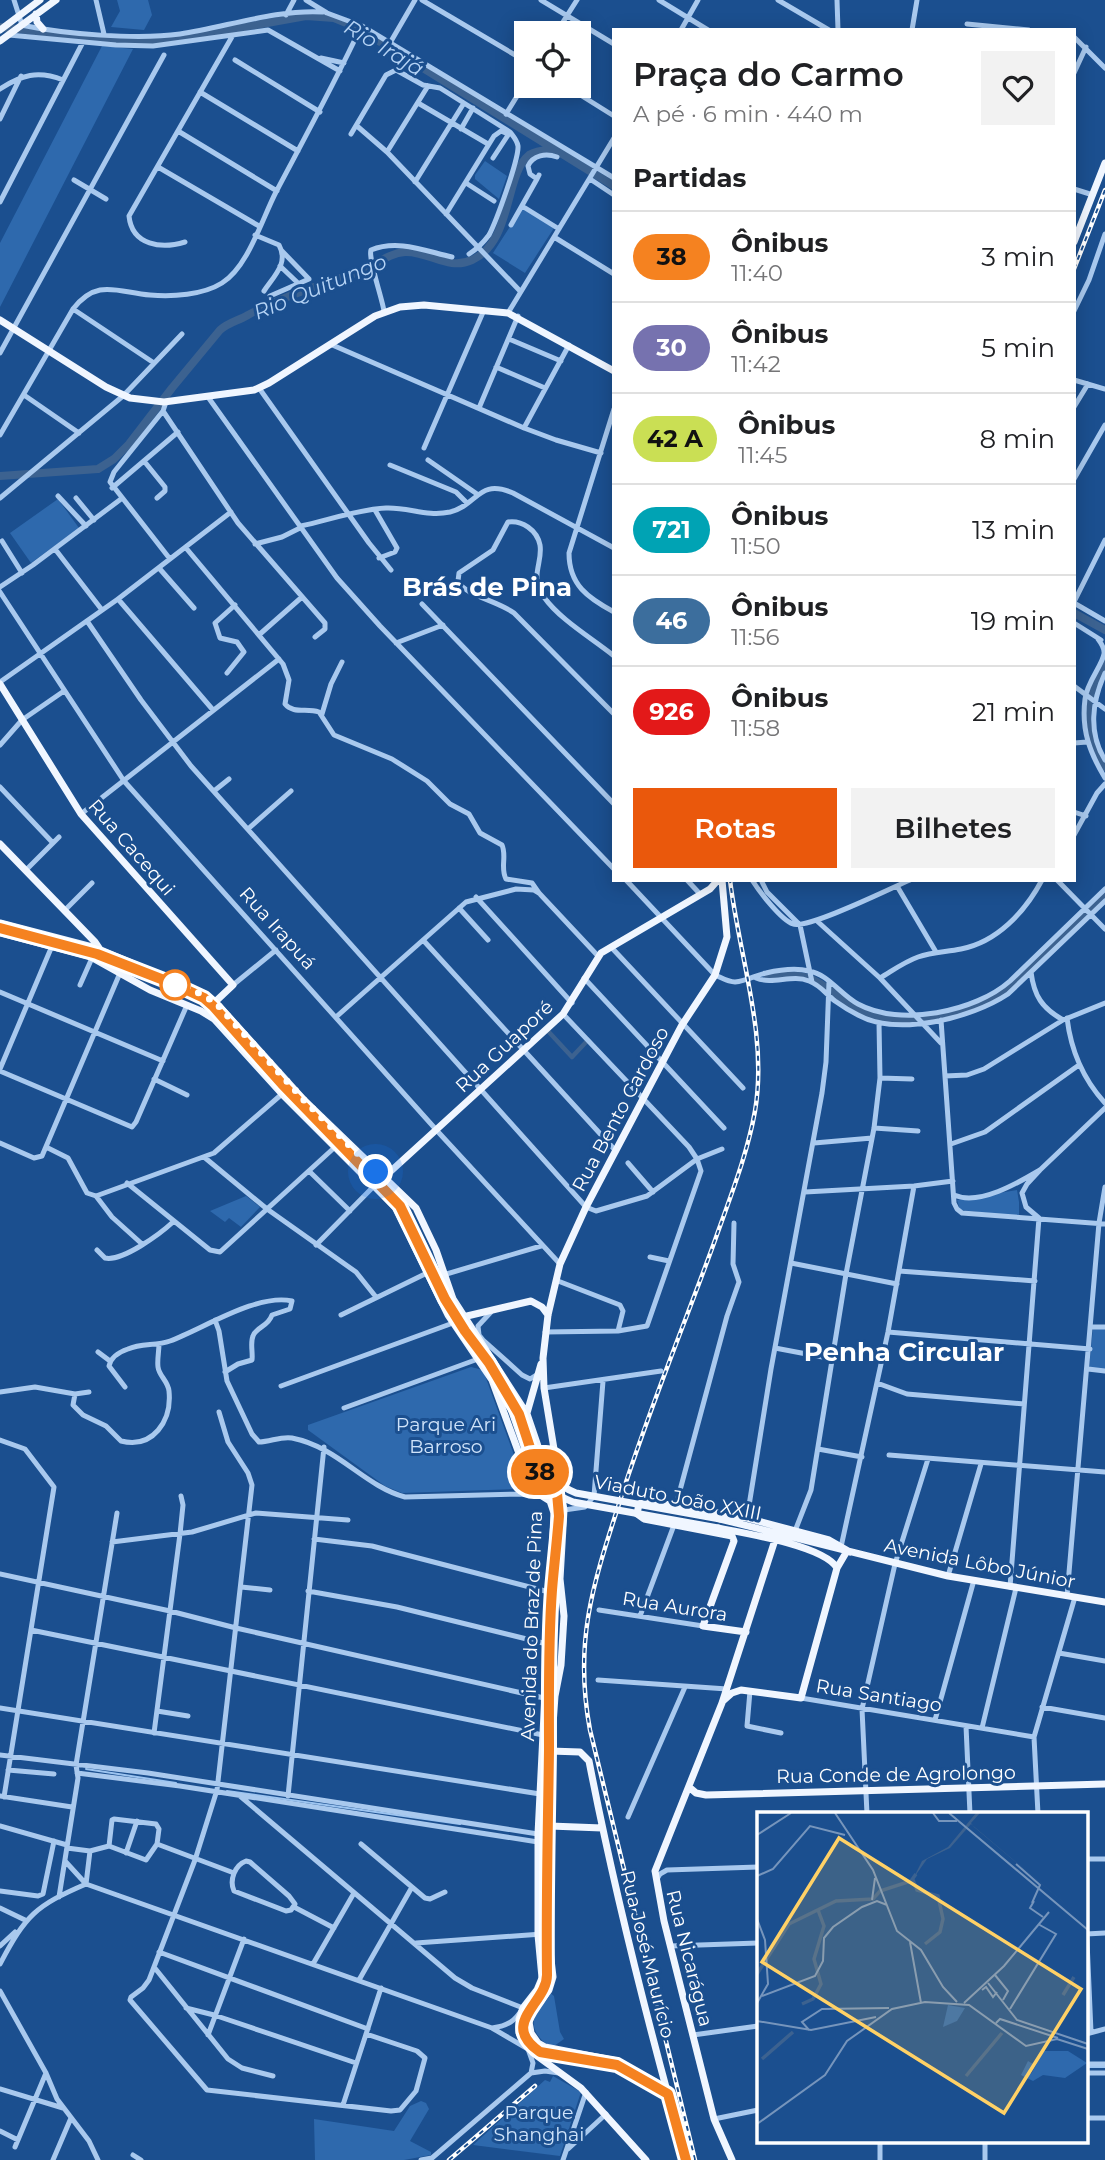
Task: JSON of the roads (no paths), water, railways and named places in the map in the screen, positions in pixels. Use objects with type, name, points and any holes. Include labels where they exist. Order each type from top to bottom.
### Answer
[{"type":"main road","points":[[3,26],[40,0]]},
{"type":"main road","points":[[0,41],[56,0]]},
{"type":"main road","points":[[36,15],[43,29]]},
{"type":"main road","points":[[1076,237],[1105,163]]},
{"type":"main road","points":[[0,320],[123,396],[162,404],[259,388],[384,311],[424,305],[508,313],[612,370]]},
{"type":"main road","name":"Rua Cacequi","points":[[0,683],[80,814],[233,985]]},
{"type":"main road","points":[[0,844],[103,951],[117,971]]},
{"type":"main road","name":"Rua Guaporé","points":[[374,1186],[563,1014],[598,956],[718,882]]},
{"type":"main road","name":"Rua Bento Cardoso","points":[[543,1358],[548,1315],[560,1264],[586,1207],[662,1062],[682,1025],[715,975],[727,937],[720,882]]},
{"type":"main road","points":[[710,889],[722,892]]},
{"type":"main road","points":[[0,923],[103,951],[200,992],[215,1002],[304,1100],[415,1208],[436,1250],[443,1275],[463,1318]]},
{"type":"main road","name":"Avenida do Braz de Pina","points":[[0,933],[92,958],[150,990],[207,1014],[220,1024],[282,1094],[401,1215],[453,1322],[492,1380],[530,1481],[542,1496],[550,1501],[554,1513],[538,1838],[538,1935],[542,1978],[537,1990],[523,2008]]},
{"type":"main road","points":[[215,1002],[233,985]]},
{"type":"main road","points":[[453,1322],[531,1301],[542,1307],[548,1315]]},
{"type":"main road","name":"Viaduto João XXIII","points":[[463,1318],[527,1414],[549,1474],[558,1483],[576,1493],[720,1519],[829,1546]]},
{"type":"main road","points":[[527,1414],[543,1358]]},
{"type":"main road","name":"Avenida do Braz de Pina","points":[[543,1358],[544,1388],[564,1510],[560,1579],[564,1616],[561,1665],[555,1696],[550,1826],[548,1933],[553,1981],[550,1990],[530,2017],[531,2033],[541,2045],[554,2050],[617,2061],[666,2088]]},
{"type":"main road","points":[[492,1380],[511,1409],[531,1466],[540,1482],[557,1496],[573,1502],[775,1540],[821,1554],[830,1559],[837,1568]]},
{"type":"main road","points":[[542,1496],[555,1485],[557,1469]]},
{"type":"main road","points":[[530,1481],[547,1487],[555,1485]]},
{"type":"main road","name":"Avenida Lôbo Júnior","points":[[703,1626],[734,1541],[732,1536],[644,1519],[637,1514],[643,1502],[747,1518],[829,1540],[846,1550]]},
{"type":"main road","name":"Rua Nicarágua","points":[[732,2160],[714,2119],[670,1946],[656,1884],[656,1866],[722,1703],[775,1540]]},
{"type":"main road","name":"Avenida Lôbo Júnior","points":[[829,1546],[947,1576],[1105,1602]]},
{"type":"main road","points":[[801,1698],[837,1568],[846,1550]]},
{"type":"main road","name":"Rua Aurora","points":[[703,1626],[746,1632]]},
{"type":"main road","points":[[722,1703],[737,1690],[750,1691]]},
{"type":"main road","name":"Rua Santiago","points":[[750,1691],[801,1698]]},
{"type":"main road","points":[[542,1751],[553,1752]]},
{"type":"main road","name":"Rua José Maurício","points":[[553,1752],[580,1752],[587,1757],[668,2101],[686,2160]]},
{"type":"main road","name":"Rua Conde de Agrolongo","points":[[690,1787],[696,1793],[706,1795],[1105,1784]]},
{"type":"main road","points":[[550,1826],[602,1828]]},
{"type":"main road","points":[[523,2008],[519,2033],[528,2049],[586,2092],[644,2159]]},
{"type":"street","points":[[14,0],[18,15],[16,30]]},
{"type":"street","points":[[96,0],[104,34]]},
{"type":"street","points":[[286,15],[294,0]]},
{"type":"street","points":[[306,0],[390,43],[612,177]]},
{"type":"street","points":[[390,43],[415,0]]},
{"type":"street","points":[[422,0],[514,54]]},
{"type":"street","points":[[541,0],[612,43]]},
{"type":"street","points":[[564,21],[577,0]]},
{"type":"street","points":[[659,0],[705,28]]},
{"type":"street","points":[[682,28],[698,0]]},
{"type":"street","points":[[778,0],[832,28]]},
{"type":"street","points":[[834,28],[838,0]]},
{"type":"street","points":[[912,28],[917,0]]},
{"type":"street","points":[[16,30],[172,35],[286,15],[327,12]]},
{"type":"street","points":[[967,24],[1006,28]]},
{"type":"street","points":[[3,26],[83,41],[153,46],[270,30],[340,71]]},
{"type":"street","points":[[0,435],[73,309],[87,294],[102,289],[161,295],[212,288],[234,273],[246,256],[276,191],[320,112],[359,32]]},
{"type":"street","points":[[185,242],[167,246],[152,245],[141,239],[129,222],[131,210],[233,35]]},
{"type":"street","points":[[1076,39],[1105,68]]},
{"type":"street","points":[[0,202],[83,41]]},
{"type":"street","points":[[1076,69],[1086,47]]},
{"type":"street","points":[[0,353],[164,55]]},
{"type":"street","points":[[318,58],[344,63]]},
{"type":"street","points":[[235,60],[320,112]]},
{"type":"street","points":[[351,134],[386,75],[396,71],[428,86],[440,88],[509,133],[518,145],[517,154],[481,252]]},
{"type":"street","points":[[0,89],[20,76],[41,75],[63,80]]},
{"type":"street","points":[[0,119],[20,76]]},
{"type":"street","points":[[387,152],[428,86]]},
{"type":"street","points":[[200,92],[299,152]]},
{"type":"street","points":[[506,114],[516,98]]},
{"type":"street","points":[[585,98],[612,115]]},
{"type":"street","points":[[418,103],[488,144]]},
{"type":"street","points":[[415,181],[464,103]]},
{"type":"street","points":[[461,129],[473,108]]},
{"type":"street","points":[[358,126],[387,152],[520,291]]},
{"type":"street","points":[[178,131],[276,191]]},
{"type":"street","points":[[446,214],[488,144],[499,132],[509,133]]},
{"type":"street","points":[[493,158],[509,133]]},
{"type":"street","points":[[508,313],[612,141]]},
{"type":"street","points":[[511,225],[538,177],[528,172],[531,160],[542,155],[557,157]]},
{"type":"street","points":[[158,167],[259,226]]},
{"type":"street","points":[[590,178],[612,194]]},
{"type":"street","points":[[74,180],[106,199]]},
{"type":"street","points":[[466,183],[494,201]]},
{"type":"street","points":[[1076,190],[1093,195]]},
{"type":"street","points":[[522,206],[559,229]]},
{"type":"street","points":[[255,234],[276,243],[308,276],[308,280],[270,296]]},
{"type":"street","points":[[1076,307],[1089,280],[1105,234]]},
{"type":"street","points":[[554,237],[612,273]]},
{"type":"street","points":[[384,311],[369,258],[371,250],[403,246],[452,257]]},
{"type":"street","points":[[264,291],[281,266],[282,251]]},
{"type":"street","points":[[469,254],[481,252]]},
{"type":"street","points":[[281,266],[299,284]]},
{"type":"street","points":[[272,279],[285,290]]},
{"type":"street","points":[[73,309],[154,363]]},
{"type":"street","points":[[424,448],[484,310]]},
{"type":"street","points":[[479,408],[517,317]]},
{"type":"street","points":[[0,498],[123,396],[181,334]]},
{"type":"street","points":[[509,339],[561,361]]},
{"type":"street","points":[[330,344],[524,428],[601,453]]},
{"type":"street","points":[[524,428],[569,345]]},
{"type":"street","points":[[496,367],[545,387]]},
{"type":"street","points":[[1076,381],[1105,389]]},
{"type":"street","points":[[1076,404],[1088,384]]},
{"type":"street","points":[[259,388],[379,558],[391,570]]},
{"type":"street","points":[[24,394],[79,433]]},
{"type":"street","points":[[208,397],[337,578],[612,867]]},
{"type":"street","points":[[170,559],[112,488],[110,482],[112,475],[162,404],[231,512],[255,544],[325,623],[325,629],[315,638]]},
{"type":"street","points":[[612,417],[569,553],[575,581],[586,596],[612,611]]},
{"type":"street","points":[[1076,476],[1105,425]]},
{"type":"street","points":[[112,488],[178,432]]},
{"type":"street","points":[[428,460],[477,494]]},
{"type":"street","points":[[144,461],[165,487],[157,498]]},
{"type":"street","points":[[390,465],[456,492],[464,505]]},
{"type":"street","points":[[255,544],[282,537],[302,527],[375,510],[390,508],[426,514],[447,512],[492,488],[506,490],[612,547]]},
{"type":"street","points":[[58,496],[86,526]]},
{"type":"street","points":[[76,498],[94,520]]},
{"type":"street","points":[[0,587],[121,499]]},
{"type":"street","points":[[375,510],[397,548],[379,558]]},
{"type":"street","points":[[0,683],[118,599],[231,512]]},
{"type":"street","points":[[612,654],[544,597],[537,578],[540,545],[527,526],[508,522],[493,550],[459,573],[458,581],[463,589],[499,603],[514,613],[612,711]]},
{"type":"street","points":[[1076,598],[1105,540]]},
{"type":"street","points":[[2,541],[22,573]]},
{"type":"street","points":[[186,548],[279,659],[289,680],[285,704],[287,707],[294,710],[315,710],[322,714],[334,735],[343,741],[393,759],[427,781],[450,804],[469,814],[480,833],[502,845],[505,853],[503,874],[506,879],[528,881],[536,886],[539,893]]},
{"type":"street","points":[[55,549],[102,610]]},
{"type":"street","points":[[159,568],[194,608]]},
{"type":"street","name":"Rua Irapuá","points":[[0,592],[124,781],[560,1264]]},
{"type":"street","points":[[260,634],[302,597]]},
{"type":"street","points":[[118,599],[213,710]]},
{"type":"street","points":[[1076,603],[1105,621]]},
{"type":"street","points":[[422,604],[612,802]]},
{"type":"street","points":[[227,673],[244,652],[237,642],[220,638],[215,623],[235,605]]},
{"type":"street","points":[[88,621],[172,742],[586,1207],[596,1211],[639,1199],[698,1159],[722,1149]]},
{"type":"street","points":[[1076,624],[1105,643]]},
{"type":"street","points":[[396,643],[443,625]]},
{"type":"street","points":[[1076,832],[1105,781],[1087,742],[1084,722],[1104,654],[1104,647],[1098,639]]},
{"type":"street","points":[[80,814],[279,659]]},
{"type":"street","points":[[322,714],[331,684],[342,662]]},
{"type":"street","points":[[1105,673],[1090,697],[1096,740],[1105,760]]},
{"type":"street","points":[[1076,687],[1105,709]]},
{"type":"street","points":[[0,745],[22,720],[64,691]]},
{"type":"street","points":[[1076,743],[1087,742]]},
{"type":"street","points":[[214,791],[229,779]]},
{"type":"street","points":[[0,787],[53,843]]},
{"type":"street","points":[[248,829],[291,791]]},
{"type":"street","points":[[1076,813],[1086,816]]},
{"type":"street","points":[[26,870],[59,837]]},
{"type":"street","points":[[627,882],[715,975],[734,982],[756,978],[769,972],[811,976],[857,1015],[879,1023],[899,1026],[994,993],[1088,911],[1105,901]]},
{"type":"street","points":[[689,882],[700,894]]},
{"type":"street","points":[[754,882],[790,922],[800,925],[817,921],[905,882]]},
{"type":"street","points":[[762,882],[768,892],[800,925],[811,976],[829,989],[871,1010],[920,1020],[941,1020],[995,1002],[1008,994],[1088,911],[1105,889]]},
{"type":"street","points":[[880,978],[905,962],[936,952],[961,949],[997,933],[1026,906],[1041,882]]},
{"type":"street","points":[[1059,882],[1105,929]]},
{"type":"street","points":[[65,910],[92,883]]},
{"type":"street","points":[[897,886],[936,952]]},
{"type":"street","points":[[336,1017],[459,908],[476,897],[516,889],[534,890],[598,956]]},
{"type":"street","points":[[476,897],[572,1003]]},
{"type":"street","points":[[459,908],[488,940]]},
{"type":"street","points":[[817,921],[880,978],[942,1046]]},
{"type":"street","points":[[423,940],[615,1150]]},
{"type":"street","points":[[51,946],[0,1070],[129,1127],[133,1126],[187,1005]]},
{"type":"street","points":[[611,947],[743,1088]]},
{"type":"street","points":[[233,985],[276,950]]},
{"type":"street","points":[[80,985],[92,958]]},
{"type":"street","points":[[0,1143],[38,1158],[42,1156],[117,971]]},
{"type":"street","points":[[1031,972],[1034,992],[1041,1005],[1065,1019],[1079,1065],[1105,1103]]},
{"type":"street","points":[[756,978],[802,979],[811,976]]},
{"type":"street","points":[[584,978],[724,1128]]},
{"type":"street","points":[[747,1518],[775,1348],[814,1143],[826,1062],[829,989]]},
{"type":"street","points":[[0,992],[163,1061]]},
{"type":"street","points":[[945,1076],[967,1075],[984,1069],[1065,1019],[1105,1003]]},
{"type":"street","points":[[545,1332],[618,1331],[644,1328],[649,1323],[701,1171],[698,1159],[689,1146],[563,1014]]},
{"type":"street","points":[[941,1020],[955,1207],[962,1213],[1102,1223]]},
{"type":"street","points":[[795,1531],[811,1490],[846,1274],[874,1128],[880,1079],[879,1023]]},
{"type":"street","points":[[951,1144],[985,1132],[1079,1065]]},
{"type":"street","points":[[154,1079],[187,1095]]},
{"type":"street","points":[[880,1079],[912,1079]]},
{"type":"street","points":[[46,1147],[66,1156],[85,1191],[96,1196],[204,1157],[223,1147],[282,1094]]},
{"type":"street","points":[[1022,1193],[1040,1170],[1105,1108]]},
{"type":"street","points":[[874,1128],[918,1131]]},
{"type":"street","points":[[814,1143],[872,1138]]},
{"type":"street","points":[[127,1183],[173,1223],[210,1250],[217,1252],[227,1248],[335,1147]]},
{"type":"street","points":[[204,1157],[267,1209],[356,1272],[376,1297]]},
{"type":"street","points":[[628,1163],[653,1192]]},
{"type":"street","points":[[1008,1188],[1040,1170]]},
{"type":"street","points":[[309,1171],[350,1211]]},
{"type":"street","points":[[805,1192],[953,1181]]},
{"type":"street","points":[[316,1245],[374,1186]]},
{"type":"street","points":[[846,1550],[914,1186]]},
{"type":"street","points":[[1038,1812],[1034,1737],[1059,1653],[1071,1597],[1079,1470],[1105,1187]]},
{"type":"street","points":[[954,1195],[966,1198],[1018,1188],[1022,1193],[1023,1210],[1012,1217]]},
{"type":"street","points":[[96,1196],[112,1217],[142,1244]]},
{"type":"street","points":[[1024,1204],[1030,1213],[1039,1218]]},
{"type":"street","points":[[982,1728],[1013,1587],[1039,1218]]},
{"type":"street","points":[[97,1250],[105,1258],[112,1259],[142,1244],[173,1223]]},
{"type":"street","points":[[676,1505],[727,1316],[739,1282],[733,1264],[734,1223]]},
{"type":"street","points":[[443,1275],[541,1246]]},
{"type":"street","points":[[650,1257],[669,1261]]},
{"type":"street","points":[[791,1264],[897,1284]]},
{"type":"street","points":[[899,1271],[1035,1281]]},
{"type":"street","points":[[341,1315],[427,1272]]},
{"type":"street","points":[[558,1281],[620,1305],[623,1311],[618,1331]]},
{"type":"street","points":[[110,1361],[126,1349],[159,1344],[258,1305],[288,1300],[293,1303],[290,1309],[272,1315],[266,1325],[253,1335],[252,1360],[225,1372]]},
{"type":"street","points":[[494,1310],[481,1320],[478,1326],[479,1335],[522,1375],[532,1378],[538,1374]]},
{"type":"street","points":[[215,1320],[230,1388],[255,1439],[263,1442],[288,1437],[324,1447],[388,1491],[405,1497],[519,1494],[542,1496]]},
{"type":"street","points":[[281,1386],[453,1322]]},
{"type":"street","points":[[1092,1327],[1105,1327]]},
{"type":"street","points":[[888,1332],[1090,1349]]},
{"type":"street","points":[[75,1394],[73,1405],[78,1412],[106,1426],[121,1441],[140,1442],[152,1437],[162,1427],[170,1394],[167,1382],[158,1368],[159,1344]]},
{"type":"street","points":[[775,1348],[833,1359]]},
{"type":"street","points":[[98,1352],[110,1361]]},
{"type":"street","points":[[344,1408],[478,1359]]},
{"type":"street","points":[[110,1361],[110,1369],[125,1387]]},
{"type":"street","points":[[1088,1369],[1105,1371]]},
{"type":"street","points":[[544,1388],[661,1371]]},
{"type":"street","points":[[564,1510],[586,1507],[594,1496],[603,1381]]},
{"type":"street","points":[[877,1383],[907,1394],[1024,1404]]},
{"type":"street","points":[[0,1392],[43,1387],[75,1394],[89,1392]]},
{"type":"street","points":[[159,1952],[423,2055],[425,2062],[420,2082],[408,2103],[400,2110],[390,2111],[213,2092],[207,2090],[130,2000],[143,1988],[154,1967],[159,1952],[195,1860],[217,1789],[232,1672],[251,1480],[228,1442],[219,1412]]},
{"type":"street","points":[[0,1440],[25,1449],[54,1485],[32,1630],[2,1796],[72,1807]]},
{"type":"street","points":[[288,1799],[324,1447]]},
{"type":"street","points":[[818,1449],[862,1457]]},
{"type":"street","points":[[889,1455],[1105,1472]]},
{"type":"street","points":[[867,1812],[862,1709],[895,1564],[928,1459]]},
{"type":"street","points":[[947,1576],[981,1464]]},
{"type":"street","points":[[519,1494],[530,1481]]},
{"type":"street","points":[[154,1732],[180,1534],[183,1505],[181,1496]]},
{"type":"street","points":[[112,1542],[180,1534],[263,1512],[348,1520]]},
{"type":"street","points":[[59,1896],[83,1721],[117,1513]]},
{"type":"street","points":[[639,1616],[674,1525]]},
{"type":"street","points":[[314,1539],[372,1546],[549,1591]]},
{"type":"street","points":[[0,1574],[544,1698]]},
{"type":"street","points":[[935,1720],[974,1580]]},
{"type":"street","points":[[241,1587],[270,1590]]},
{"type":"street","points":[[308,1591],[397,1607],[547,1644]]},
{"type":"street","name":"Rua Aurora","points":[[599,1610],[703,1626]]},
{"type":"street","points":[[32,1630],[543,1735]]},
{"type":"street","points":[[1059,1653],[1105,1661]]},
{"type":"street","points":[[598,1680],[727,1689]]},
{"type":"street","points":[[628,1817],[685,1687]]},
{"type":"street","points":[[750,1691],[747,1726],[781,1732]]},
{"type":"street","name":"Rua Santiago","points":[[801,1698],[1034,1737]]},
{"type":"street","points":[[0,1707],[540,1794]]},
{"type":"street","points":[[1042,1707],[1105,1718]]},
{"type":"street","points":[[157,1711],[188,1716]]},
{"type":"street","points":[[966,1726],[970,1812]]},
{"type":"street","points":[[0,1755],[76,1769],[148,1773],[217,1789],[408,1818],[518,1839],[538,1838]]},
{"type":"street","points":[[8,1770],[54,1774]]},
{"type":"street","points":[[217,1789],[240,1797],[288,1799]]},
{"type":"street","points":[[240,1797],[463,1983],[523,2008],[509,2024],[492,2028]]},
{"type":"street","points":[[408,1818],[519,1831],[538,1838]]},
{"type":"street","points":[[0,1826],[90,1851],[109,1846],[146,1860],[157,1844],[158,1826],[113,1819],[109,1846]]},
{"type":"street","points":[[125,1853],[137,1821]]},
{"type":"street","points":[[518,1839],[519,1831]]},
{"type":"street","points":[[43,1893],[54,1841]]},
{"type":"street","points":[[157,1844],[234,1873]]},
{"type":"street","points":[[361,1844],[428,1899],[445,1892]]},
{"type":"street","points":[[86,1884],[90,1851]]},
{"type":"street","points":[[65,1861],[86,1884],[492,2028],[528,2049],[533,2063],[531,2074]]},
{"type":"street","points":[[294,1908],[294,1902],[289,1896],[250,1862],[241,1862],[234,1873],[232,1888],[237,1893],[286,1911],[294,1908],[334,1928]]},
{"type":"street","points":[[656,1884],[660,1874],[667,1870],[757,1867]]},
{"type":"street","points":[[0,1964],[18,1930],[35,1910],[86,1884]]},
{"type":"street","points":[[359,1980],[412,1887]]},
{"type":"street","points":[[0,1891],[59,1896]]},
{"type":"street","points":[[313,1964],[354,1893]]},
{"type":"street","points":[[0,1908],[25,1920]]},
{"type":"street","points":[[0,1946],[18,1930]]},
{"type":"street","points":[[416,1943],[548,1933]]},
{"type":"street","points":[[208,2035],[244,1939]]},
{"type":"street","points":[[670,1946],[757,1943]]},
{"type":"street","points":[[154,1967],[208,2035],[236,2065],[273,2076]]},
{"type":"street","points":[[343,2105],[381,1988]]},
{"type":"street","points":[[0,1991],[46,2073],[51,2089],[93,2147],[98,2160]]},
{"type":"street","points":[[186,2008],[356,2063]]},
{"type":"street","points":[[693,2035],[757,2026]]},
{"type":"street","points":[[1088,2033],[1105,2029]]},
{"type":"street","points":[[421,2160],[432,2158],[445,2148],[531,2074],[545,2071],[564,2074]]},
{"type":"street","points":[[15,2147],[46,2073]]},
{"type":"street","points":[[0,2089],[63,2108]]},
{"type":"street","points":[[563,2160],[586,2092]]},
{"type":"street","points":[[714,2119],[757,2110]]},
{"type":"street","points":[[566,2151],[606,2115]]},
{"type":"street","points":[[53,2160],[71,2118]]},
{"type":"street","points":[[0,2131],[18,2140]]},
{"type":"street","points":[[880,2142],[880,2160]]},
{"type":"street","points":[[985,2142],[985,2160]]},
{"type":"street","points":[[133,2155],[141,2160]]},
{"type":"waterway","name":"Rio Irajá","points":[[0,27],[101,39],[151,41],[189,37],[306,16],[334,18],[389,47],[612,185]]},
{"type":"waterway","name":"Rio Quitungo","points":[[0,476],[98,469],[114,459],[220,330],[230,323],[301,292],[362,271],[398,253],[422,254],[455,263],[472,260],[485,251],[495,239],[521,165],[532,153],[554,149]]},
{"type":"waterway","name":"Rio Irajá","points":[[1076,614],[1105,630]]},
{"type":"waterway","points":[[1105,663],[1092,689],[1087,715],[1091,742],[1105,767]]},
{"type":"waterway","points":[[768,977],[787,975],[812,979],[850,1005],[880,1018],[917,1020],[937,1017],[975,1006],[1006,991],[1105,895]]},
{"type":"waterway","points":[[547,1030],[572,1057],[588,1040]]},
{"type":"waterway","points":[[86,1769],[176,1783]]},
{"type":"waterway","points":[[227,1791],[460,1824]]},
{"type":"waterway","points":[[1088,2067],[1105,2067]]},
{"type":"railway","points":[[1076,264],[1105,190]]},
{"type":"railway","points":[[695,2160],[590,1730],[584,1670],[588,1616],[600,1564],[640,1440],[737,1178],[755,1111],[758,1082],[755,1025],[730,882]]},
{"type":"railway","points":[[449,2160],[535,2086]]},
{"type":"district","name":"Brás de Pina","points":[[487,587]]},
{"type":"district","name":"Penha Circular","points":[[904,1352]]},
{"type":"park label","name":"Parque Ari Barroso","points":[[446,1435]]},
{"type":"park label","name":"Parque Shanghai","points":[[539,2123]]}]
